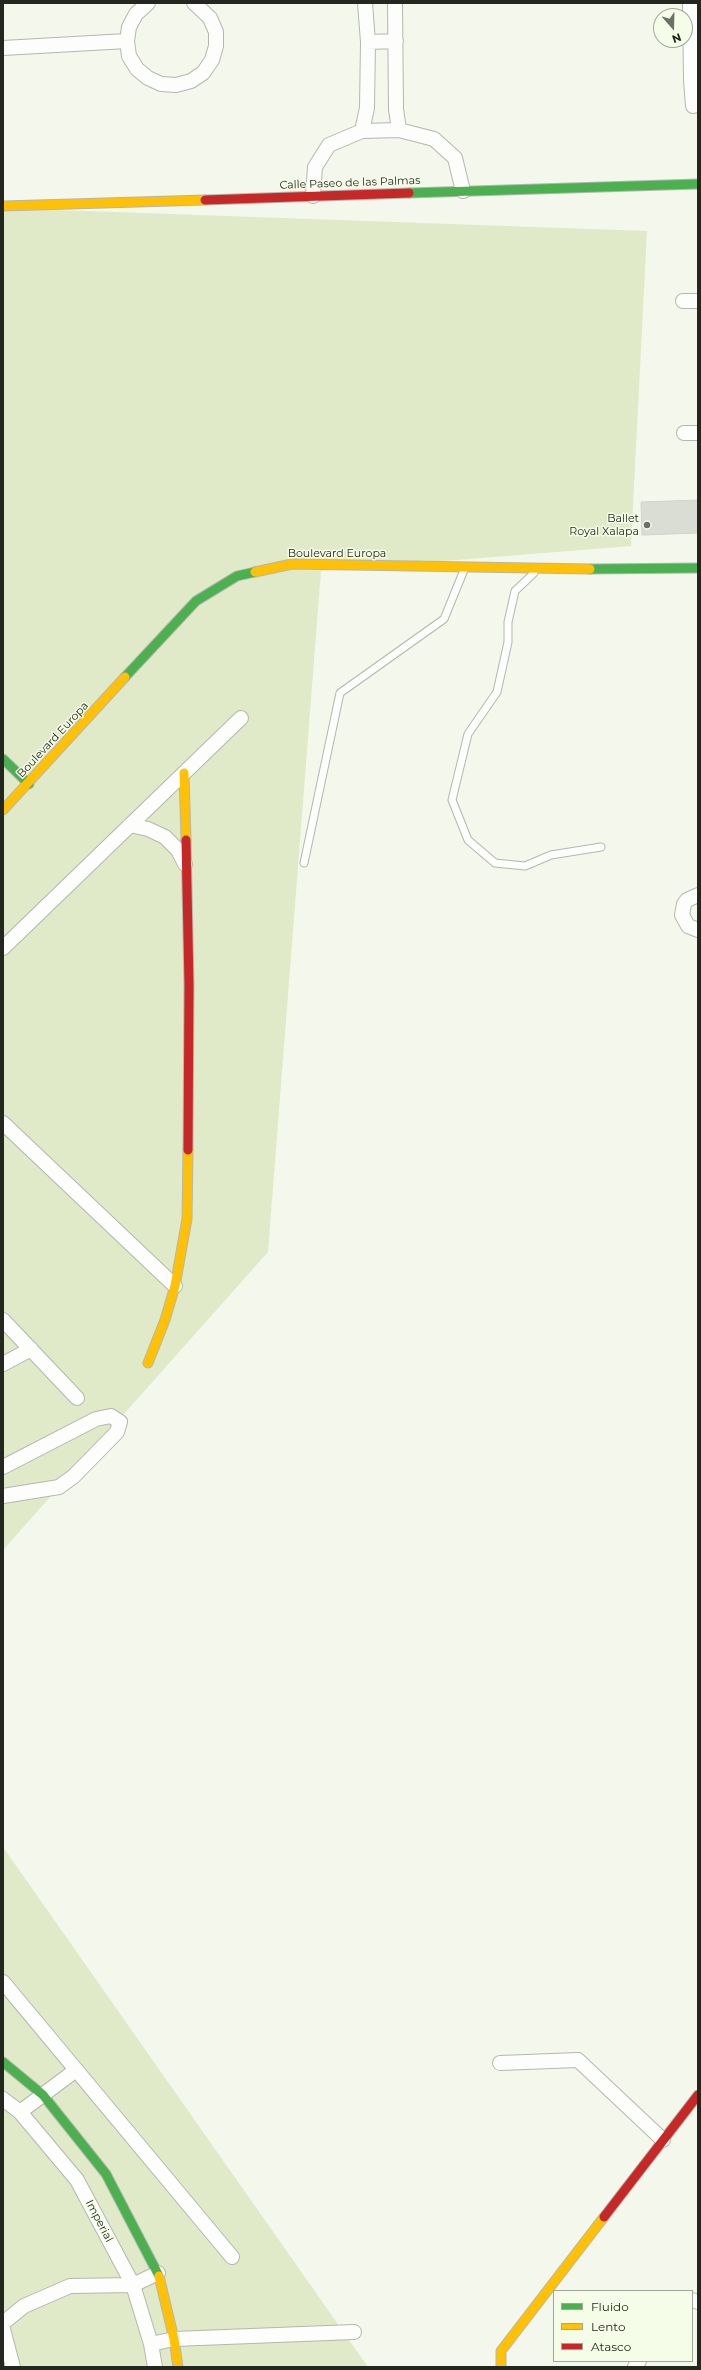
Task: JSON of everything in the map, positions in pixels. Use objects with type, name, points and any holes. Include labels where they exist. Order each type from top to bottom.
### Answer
[{"type":"street","points":[[148,3],[136,14],[129,27],[127,41],[129,56],[137,69],[148,78],[161,84],[176,85],[191,81],[207,66],[216,46],[216,32],[210,18],[194,3]]},
{"type":"street","points":[[362,131],[367,108],[368,42],[365,3]]},
{"type":"street","points":[[395,3],[396,109],[399,130]]},
{"type":"street","points":[[690,3],[696,106]]},
{"type":"street","points":[[3,48],[127,41]]},
{"type":"street","points":[[368,42],[396,41]]},
{"type":"street","points":[[313,196],[315,167],[329,145],[362,131],[399,130],[434,139],[455,158],[464,191]]},
{"type":"street","name":"Calle Paseo de las Palmas","points":[[3,206],[698,184]]},
{"type":"street","points":[[683,301],[698,301]]},
{"type":"street","points":[[684,433],[698,432]]},
{"type":"street","name":"Boulevard Europa","points":[[6,807],[29,784],[196,601],[237,576],[292,564],[538,570],[698,568]]},
{"type":"street","points":[[3,948],[241,718]]},
{"type":"street","points":[[3,759],[29,784]]},
{"type":"street","points":[[148,1364],[165,1320],[175,1286],[187,1219],[189,985],[184,773]]},
{"type":"street","points":[[3,795],[6,807]]},
{"type":"street","points":[[130,825],[148,828],[165,837],[178,850],[186,866]]},
{"type":"street","points":[[698,895],[687,900],[684,904],[682,916],[688,926],[698,930]]},
{"type":"street","points":[[3,1123],[175,1286]]},
{"type":"street","points":[[3,1320],[77,1398]]},
{"type":"street","points":[[3,1364],[31,1350]]},
{"type":"street","points":[[3,1467],[96,1419],[111,1416],[120,1422],[118,1432],[74,1476],[59,1487],[3,1496]]},
{"type":"street","points":[[3,1982],[232,2257]]},
{"type":"street","points":[[500,2063],[578,2060],[663,2140]]},
{"type":"street","points":[[3,2062],[43,2095],[106,2174],[158,2274],[174,2339],[178,2367]]},
{"type":"street","points":[[20,2112],[76,2070]]},
{"type":"street","points":[[501,2367],[501,2351],[698,2095]]},
{"type":"street","name":"Imperial","points":[[3,2099],[20,2112],[77,2180],[133,2285],[151,2344],[155,2367]]},
{"type":"street","points":[[3,2323],[24,2306],[70,2286],[133,2285],[158,2274]]},
{"type":"street","points":[[3,2329],[13,2367]]},
{"type":"street","points":[[151,2344],[174,2339],[354,2332]]},
{"type":"lane","points":[[304,863],[340,693],[444,619],[464,568]]},
{"type":"lane","points":[[538,570],[515,591],[508,622],[508,642],[497,692],[468,734],[452,800],[468,840],[495,863],[525,866],[551,855],[602,847]]},
{"type":"green space","points":[[3,208],[647,231],[631,546],[321,571],[268,1252],[3,1550]]},
{"type":"green space","points":[[3,1847],[368,2367],[3,2367]]},
{"type":"building","points":[[698,500],[698,533],[642,535],[641,502]]},
{"type":"traffic: fast","points":[[409,193],[698,184]]},
{"type":"traffic: fast","points":[[590,569],[698,568]]},
{"type":"traffic: fast","points":[[125,677],[196,601],[237,576],[255,572]]},
{"type":"traffic: fast","points":[[3,759],[29,784]]},
{"type":"traffic: fast","points":[[3,2062],[43,2095],[106,2174],[159,2276]]},
{"type":"traffic: slow","points":[[3,206],[205,200]]},
{"type":"traffic: slow","points":[[255,572],[292,564],[590,569]]},
{"type":"traffic: slow","points":[[3,810],[125,677]]},
{"type":"traffic: slow","points":[[184,773],[186,840]]},
{"type":"traffic: slow","points":[[148,1363],[165,1320],[175,1286],[187,1219],[188,1150]]},
{"type":"traffic: slow","points":[[501,2367],[501,2351],[604,2217]]},
{"type":"traffic: slow","points":[[159,2276],[174,2339],[178,2367]]},
{"type":"traffic: jam","points":[[205,200],[409,193]]},
{"type":"traffic: jam","points":[[186,840],[189,985],[188,1150]]},
{"type":"traffic: jam","points":[[604,2217],[698,2095]]},
{"type":"place","name":"Ballet Royal Xalapa","points":[[647,525]]}]
